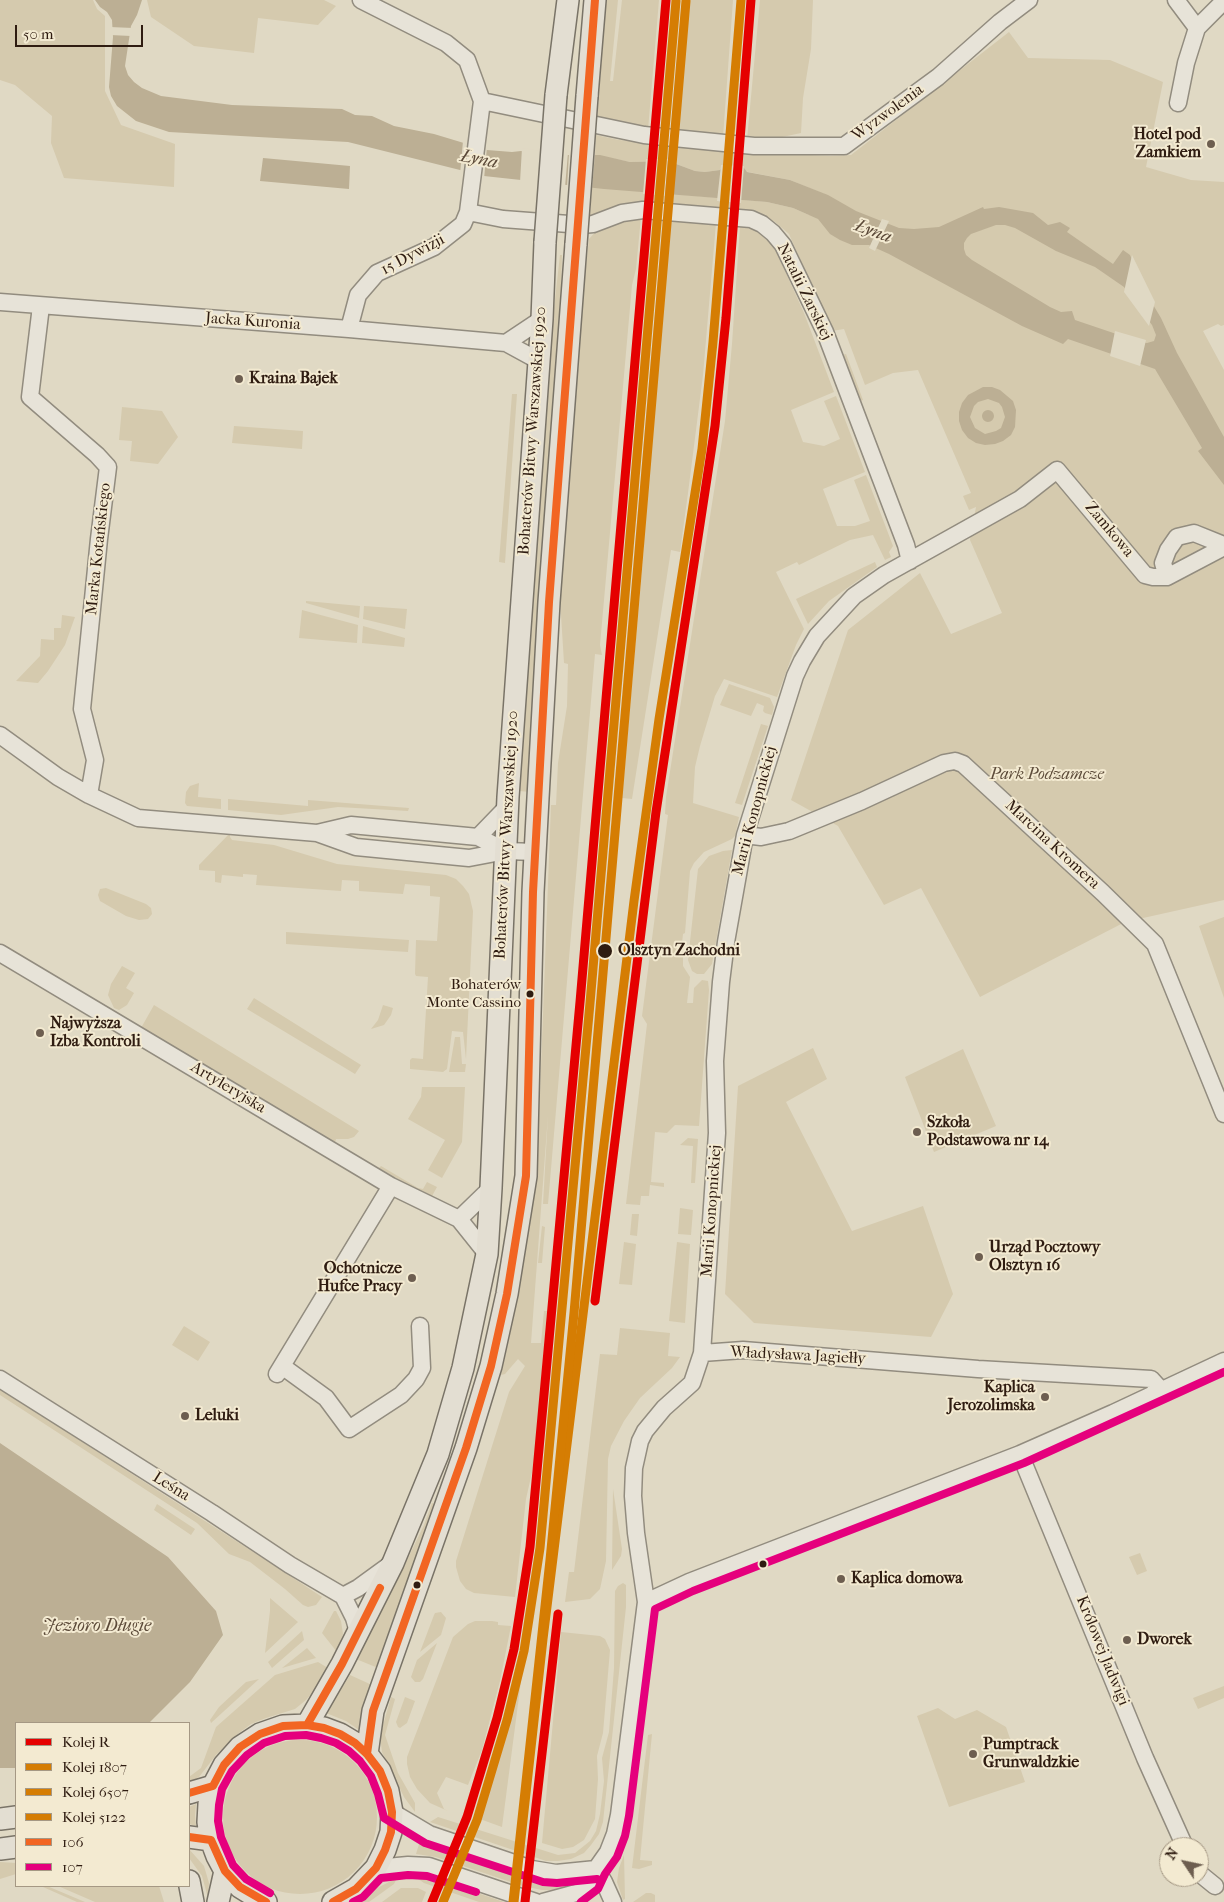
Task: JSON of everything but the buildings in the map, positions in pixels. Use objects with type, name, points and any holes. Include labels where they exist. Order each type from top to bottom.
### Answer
[{"type":"main road","name":"Bohaterów Bitwy Warszawskiej 1920","points":[[307,1725],[393,1563],[438,1454],[451,1412],[478,1304],[487,1254],[507,807],[556,95],[568,0]]},
{"type":"main road","name":"Bohaterów Bitwy Warszawskiej 1920","points":[[367,1754],[374,1711],[466,1448],[491,1366],[507,1294],[526,1176],[535,852],[549,602],[595,0]]},
{"type":"main road","points":[[266,1902],[259,1900],[240,1887],[225,1871],[216,1856],[211,1840],[208,1813],[213,1786],[224,1765],[240,1747],[260,1734],[283,1726],[307,1725],[324,1728],[340,1734],[355,1743],[367,1754],[383,1778],[388,1791],[392,1812],[391,1832],[376,1868],[356,1889],[334,1902]]},
{"type":"main road","points":[[190,1793],[213,1786]]},
{"type":"main road","points":[[0,1819],[15,1817]]},
{"type":"main road","points":[[190,1837],[211,1840]]},
{"type":"main road","points":[[0,1849],[15,1847]]},
{"type":"main road","points":[[218,1902],[225,1871]]},
{"type":"main road","points":[[190,1886],[193,1902]]},
{"type":"street","points":[[361,0],[453,48],[467,60],[482,101]]},
{"type":"street","name":"Wyzwolenia","points":[[482,101],[632,133],[754,146],[844,146],[938,77],[1000,22],[1029,0]]},
{"type":"street","points":[[1176,0],[1197,28]]},
{"type":"street","points":[[1178,103],[1186,63],[1197,28],[1224,1]]},
{"type":"street","name":"15 Dywizji","points":[[349,329],[358,295],[377,273],[434,247],[463,224],[468,212],[482,101]]},
{"type":"street","name":"Natalii Żarskiej","points":[[468,212],[503,219],[582,225],[593,224],[622,213],[643,210],[734,217],[751,219],[762,224],[783,245],[825,332],[910,561]]},
{"type":"street","name":"Jacka Kuronia","points":[[0,302],[506,343],[539,361]]},
{"type":"street","name":"Marka Kotańskiego","points":[[41,306],[30,397],[97,455],[108,467],[98,539],[82,709],[95,760],[89,795]]},
{"type":"street","points":[[506,343],[542,319]]},
{"type":"street","name":"Marii Konopnickiej","points":[[702,1353],[717,1133],[715,1061],[721,982],[733,898],[745,835],[795,676],[808,650],[829,622],[854,596],[872,583],[1020,499],[1056,470]]},
{"type":"street","name":"Zamkowa","points":[[1056,470],[1145,575],[1167,577]]},
{"type":"street","points":[[1194,533],[1224,546],[1167,577],[1163,564],[1168,550],[1177,537],[1194,533]]},
{"type":"street","points":[[0,735],[58,777],[89,795],[138,818],[317,833],[356,847],[469,858],[506,851],[535,852]]},
{"type":"street","name":"Marcina Kromera","points":[[745,835],[761,837],[788,831],[862,801],[944,763],[955,761],[963,764],[1103,893],[1155,944],[1224,1114]]},
{"type":"street","points":[[478,837],[507,807]]},
{"type":"street","points":[[317,833],[351,825],[478,837],[506,851]]},
{"type":"street","name":"Artyleryjska","points":[[0,953],[391,1186],[459,1219],[487,1254]]},
{"type":"street","points":[[391,1186],[279,1370],[326,1398],[349,1429],[401,1395],[416,1379],[422,1368],[420,1326]]},
{"type":"street","points":[[459,1219],[491,1188]]},
{"type":"street","name":"Władysława Jagiełły","points":[[702,1353],[743,1350],[978,1369],[1150,1379],[1161,1390]]},
{"type":"street","points":[[543,1902],[568,1897],[580,1892],[589,1884],[596,1869],[608,1852],[615,1834],[646,1602],[636,1533],[633,1496],[636,1453],[640,1442],[654,1419],[692,1383],[702,1353]]},
{"type":"street","points":[[646,1602],[690,1582],[1020,1454],[1113,1414],[1224,1362]]},
{"type":"street","name":"Leśna","points":[[0,1379],[290,1565],[343,1596]]},
{"type":"street","name":"Królowej Jadwigi","points":[[1020,1454],[1145,1758],[1181,1837]]},
{"type":"street","points":[[358,1632],[354,1618],[343,1596],[358,1588],[393,1563]]},
{"type":"street","points":[[392,1812],[429,1834],[532,1868],[556,1873],[596,1869]]},
{"type":"street","points":[[376,1868],[408,1865],[429,1866],[536,1902]]},
{"type":"street","points":[[596,1869],[613,1902]]},
{"type":"street","points":[[1209,1881],[1215,1886]]},
{"type":"green space","points":[[0,0],[93,0],[97,9],[105,16],[105,91],[121,125],[175,144],[174,187],[64,178],[51,143],[52,116],[15,85],[0,80]]},
{"type":"green space","points":[[147,0],[324,0],[336,6],[318,25],[258,18],[254,53],[194,46],[151,17]]},
{"type":"green space","points":[[606,0],[618,0],[610,81],[613,81],[622,0],[659,0],[648,130],[597,121]]},
{"type":"green space","points":[[682,0],[733,0],[723,137],[671,132]]},
{"type":"green space","points":[[760,0],[813,0],[811,49],[803,98],[801,133],[773,139],[747,140]]},
{"type":"green space","name":"Park Podzamcze","points":[[1009,32],[1028,58],[1110,60],[1163,82],[1146,167],[1191,180],[1224,182],[1224,325],[1218,324],[1203,331],[1224,370],[1224,900],[1125,922],[980,997],[921,888],[884,905],[838,826],[791,800],[848,630],[920,573],[951,634],[1002,613],[970,540],[976,507],[969,510],[963,496],[971,493],[918,370],[893,373],[865,385],[844,329],[832,331],[789,234],[775,222],[764,216],[621,206],[590,216],[592,187],[767,202],[793,208],[809,215],[824,194],[790,180],[722,167],[720,170],[705,172],[695,171],[668,161],[630,162],[595,155],[596,135],[619,140],[746,152],[831,156],[851,155]]},
{"type":"green space","points":[[641,217],[636,269],[632,285],[600,645],[602,655],[595,654],[548,1204],[543,1204],[548,1115],[531,1343],[541,1343],[544,1311],[547,1311],[535,1459],[526,1499],[515,1597],[474,1593],[466,1589],[460,1581],[456,1561],[509,1392],[525,1366],[518,1359],[505,1374],[501,1375],[519,1292],[535,1179],[551,805],[556,805],[558,763],[567,706],[568,664],[564,663],[560,599],[582,303],[589,239],[598,229],[617,222]]},
{"type":"green space","points":[[663,218],[716,223],[703,375],[680,552],[671,550],[632,799],[622,798],[644,547],[635,546]]},
{"type":"green space","points":[[740,225],[760,232],[772,242],[804,313],[834,392],[791,410],[803,442],[824,446],[840,439],[824,401],[836,396],[865,472],[823,489],[837,526],[855,526],[870,521],[854,480],[866,475],[893,546],[889,552],[891,557],[885,560],[873,535],[850,540],[799,565],[797,562],[776,572],[804,629],[796,645],[777,697],[724,679],[715,696],[695,767],[693,803],[739,817],[735,836],[704,852],[694,863],[690,871],[685,933],[683,934],[681,952],[683,953],[683,966],[690,977],[687,1003],[693,1003],[694,988],[702,980],[708,981],[709,990],[699,1126],[675,1125],[667,1133],[655,1132],[651,1182],[664,1183],[664,1187],[650,1185],[649,1196],[641,1196],[640,1205],[626,1204],[647,1024],[642,1016],[668,815],[665,814],[666,797],[725,421]]},
{"type":"green space","points":[[560,255],[562,255],[561,286],[536,640],[530,792],[519,791],[554,308]]},
{"type":"green space","points":[[846,354],[863,400],[860,401],[842,355]]},
{"type":"green space","points":[[512,394],[517,394],[505,563],[499,562]]},
{"type":"green space","points":[[122,407],[162,411],[178,437],[158,464],[130,461],[132,441],[119,440]]},
{"type":"green space","points":[[234,426],[303,431],[302,449],[232,443]]},
{"type":"green space","points":[[875,562],[877,567],[829,601],[808,624],[796,599]]},
{"type":"green space","points":[[306,601],[360,606],[359,618],[306,603]]},
{"type":"green space","points":[[364,606],[407,609],[405,629],[363,619]]},
{"type":"green space","points":[[302,610],[358,625],[357,643],[299,638]]},
{"type":"green space","points":[[62,615],[75,617],[65,645],[48,671],[38,683],[16,681],[40,656],[41,639],[54,640],[54,628],[61,628]]},
{"type":"green space","points":[[363,626],[405,638],[404,647],[362,643]]},
{"type":"green space","points":[[729,684],[770,698],[774,707],[772,715],[765,713],[763,711],[764,706],[757,703],[751,716],[720,705]]},
{"type":"green space","points":[[761,724],[768,726],[742,805],[735,803]]},
{"type":"green space","points":[[199,783],[198,797],[221,799],[221,809],[187,806],[185,803],[186,792],[190,786]]},
{"type":"green space","points":[[228,799],[308,806],[308,800],[409,808],[408,811],[338,807],[281,815],[228,810]]},
{"type":"green space","points":[[230,833],[232,840],[274,845],[337,864],[446,875],[456,879],[469,894],[473,911],[466,1059],[463,1032],[452,1031],[447,1069],[443,1072],[410,1069],[410,1060],[412,1058],[423,1059],[428,977],[416,976],[415,974],[416,940],[437,941],[440,897],[430,896],[430,886],[405,884],[403,894],[359,891],[359,881],[342,880],[341,891],[256,885],[257,875],[243,874],[243,877],[222,875],[221,883],[215,882],[215,871],[199,870],[199,865]]},
{"type":"green space","points":[[732,850],[712,964],[704,974],[697,974],[692,971],[688,960],[698,869],[709,856]]},
{"type":"green space","points":[[106,888],[146,904],[151,908],[152,914],[148,919],[139,920],[126,916],[100,901],[98,895],[100,889]]},
{"type":"green space","points":[[1224,917],[1224,998],[1199,926]]},
{"type":"green space","points":[[286,932],[409,940],[408,952],[286,944]]},
{"type":"green space","points":[[122,966],[135,973],[126,988],[134,993],[127,1005],[119,1010],[114,1008],[108,995],[111,984]]},
{"type":"green space","points":[[254,998],[361,1065],[355,1074],[247,1009]]},
{"type":"green space","points":[[154,1005],[359,1131],[354,1137],[336,1139],[335,1143],[141,1028]]},
{"type":"green space","points":[[383,1005],[393,1008],[391,1015],[384,1025],[371,1029],[378,1020]]},
{"type":"green space","points":[[455,1037],[460,1037],[462,1064],[466,1064],[465,1072],[449,1072]]},
{"type":"green space","points":[[813,1048],[827,1079],[786,1102],[852,1231],[923,1206],[953,1294],[931,1337],[754,1323],[725,1294],[738,1086]]},
{"type":"green space","points":[[963,1049],[996,1126],[934,1152],[905,1077]]},
{"type":"green space","points":[[422,1087],[465,1087],[462,1142],[442,1178],[428,1170],[445,1140],[408,1119],[421,1097]]},
{"type":"green space","points":[[688,1138],[698,1139],[695,1183],[691,1183],[693,1146],[680,1145]]},
{"type":"green space","points":[[381,1166],[418,1188],[423,1189],[427,1182],[437,1187],[432,1196],[429,1197],[379,1168]]},
{"type":"green space","points":[[680,1208],[693,1210],[691,1235],[678,1234]]},
{"type":"green space","points":[[632,1214],[639,1214],[637,1236],[630,1235]]},
{"type":"green space","points":[[542,1226],[545,1227],[542,1263],[538,1263]]},
{"type":"green space","points":[[624,1242],[636,1244],[632,1285],[619,1284]]},
{"type":"green space","points":[[677,1242],[690,1244],[685,1323],[669,1321]]},
{"type":"green space","points":[[184,1326],[210,1342],[198,1361],[172,1345]]},
{"type":"green space","points":[[620,1328],[670,1333],[668,1356],[680,1357],[672,1368],[640,1398],[624,1421],[611,1446],[608,1459],[606,1561],[600,1589],[590,1599],[565,1602],[569,1572],[574,1572],[600,1354],[617,1355]]},
{"type":"green space","points":[[0,1389],[322,1597],[316,1605],[308,1607],[303,1605],[250,1562],[229,1554],[197,1523],[0,1395]]},
{"type":"green space","points":[[613,1489],[622,1549],[621,1556],[612,1570]]},
{"type":"green space","points":[[432,1503],[437,1505],[378,1668],[356,1659],[394,1587],[424,1525]]},
{"type":"green space","points":[[157,1504],[195,1529],[191,1535],[154,1510]]},
{"type":"green space","points":[[1140,1553],[1147,1571],[1137,1575],[1129,1557]]},
{"type":"green space","points":[[623,1583],[626,1585],[626,1607],[603,1822],[599,1834],[591,1845],[584,1853],[571,1859],[546,1861],[430,1822],[438,1817],[558,1855],[575,1853],[590,1841],[596,1831],[600,1814],[604,1781],[602,1758],[609,1732],[614,1668],[615,1591]]},
{"type":"green space","points":[[270,1598],[298,1622],[265,1653],[270,1611]]},
{"type":"green space","points":[[334,1611],[336,1611],[341,1621],[343,1634],[337,1652],[322,1633]]},
{"type":"green space","points":[[441,1612],[446,1618],[441,1635],[420,1652],[435,1613]]},
{"type":"green space","points":[[475,1621],[492,1621],[498,1622],[498,1625],[511,1626],[500,1681],[482,1750],[468,1785],[446,1777],[437,1793],[444,1809],[448,1811],[430,1803],[417,1789],[410,1777],[407,1757],[453,1637],[468,1624]]},
{"type":"green space","points":[[302,1631],[304,1640],[272,1668],[268,1662]]},
{"type":"green space","points":[[525,1631],[521,1681],[502,1827],[477,1818],[505,1721]]},
{"type":"green space","points":[[561,1632],[600,1636],[605,1639],[610,1650],[603,1733],[597,1756],[598,1779],[595,1819],[584,1840],[573,1847],[562,1849],[542,1843]]},
{"type":"green space","points":[[437,1643],[423,1679],[420,1682],[415,1682],[411,1677],[417,1660]]},
{"type":"green space","points":[[307,1648],[316,1658],[282,1668]]},
{"type":"green space","points":[[318,1662],[328,1668],[317,1687],[306,1700],[295,1709],[251,1724],[216,1755],[199,1777],[190,1782],[190,1776],[201,1768],[216,1727],[275,1675]]},
{"type":"green space","points":[[350,1675],[372,1685],[359,1730],[346,1721],[326,1713]]},
{"type":"green space","points":[[259,1679],[211,1723],[210,1720],[219,1707],[246,1682]]},
{"type":"green space","points":[[1224,1686],[1224,1698],[1198,1709],[1193,1698]]},
{"type":"green space","points":[[391,1697],[395,1699],[385,1735],[398,1773],[415,1803],[415,1812],[404,1797],[382,1752],[380,1736]]},
{"type":"green space","points":[[405,1697],[415,1701],[407,1723],[400,1728],[396,1722]]},
{"type":"green space","name":"Pumptrack Grunwaldzkie","points":[[938,1708],[955,1719],[977,1710],[1006,1727],[1025,1782],[949,1807],[917,1716]]},
{"type":"green space","points":[[652,1734],[640,1860],[652,1861],[652,1865],[639,1869],[632,1868],[648,1735]]},
{"type":"green space","points":[[300,1740],[329,1746],[343,1753],[354,1763],[364,1774],[371,1788],[377,1817],[371,1846],[364,1860],[354,1871],[343,1881],[329,1888],[300,1894],[271,1888],[257,1881],[246,1871],[236,1860],[229,1846],[223,1817],[229,1788],[236,1774],[246,1763],[257,1753],[271,1746]]},
{"type":"green space","points":[[196,1804],[196,1826],[190,1824],[190,1807]]},
{"type":"green space","points":[[420,1841],[534,1880],[576,1885],[551,1890],[523,1886],[436,1857],[416,1854]]},
{"type":"green space","points":[[190,1850],[204,1866],[209,1883],[208,1898],[202,1876],[190,1859]]},
{"type":"green space","points":[[624,1855],[625,1899],[623,1900],[617,1882],[619,1868]]},
{"type":"green space","points":[[0,1862],[15,1863],[15,1874],[0,1879]]},
{"type":"green space","points":[[414,1876],[433,1878],[504,1902],[479,1902],[424,1883]]},
{"type":"green space","points":[[397,1878],[394,1884],[369,1902],[360,1902],[379,1887]]},
{"type":"green space","points":[[43,1887],[49,1887],[85,1902],[77,1902]]},
{"type":"green space","points":[[60,1887],[159,1887],[164,1902],[95,1902]]},
{"type":"green space","points":[[401,1888],[418,1888],[426,1892],[422,1902],[382,1902]]},
{"type":"green space","points":[[646,1893],[655,1895],[655,1902],[633,1902]]},
{"type":"water","name":"Łyna","points":[[95,0],[142,0],[131,26],[125,66],[128,75],[134,82],[142,88],[161,96],[232,105],[342,109],[355,115],[372,116],[394,126],[434,134],[487,150],[521,151],[547,155],[600,155],[630,162],[668,161],[695,171],[705,172],[720,170],[722,167],[744,168],[747,172],[790,180],[828,195],[856,211],[899,228],[939,227],[983,207],[984,209],[999,207],[1033,213],[1048,225],[1060,222],[1070,228],[1067,232],[1113,264],[1123,250],[1130,255],[1177,353],[1224,437],[1224,485],[1198,451],[1202,448],[1155,369],[1068,339],[1063,344],[1022,326],[889,254],[869,245],[852,245],[840,240],[830,234],[818,219],[793,208],[767,202],[604,189],[484,176],[348,142],[169,132],[136,121],[117,106],[111,96],[109,87],[113,37],[112,20],[107,12]],"holes":[[[996,225],[1015,228],[1056,251],[1095,267],[1124,287],[1152,325],[1156,335],[1154,341],[1140,342],[1075,320],[1072,311],[1061,312],[1050,307],[966,255],[964,243],[971,234]]]},
{"type":"water","points":[[263,158],[350,166],[349,189],[260,181]]},
{"type":"water","points":[[983,387],[992,387],[1000,390],[1013,401],[1016,410],[1015,427],[1011,435],[1003,441],[985,445],[976,443],[968,438],[962,430],[959,412],[962,403],[968,395]],"holes":[[[988,399],[999,403],[1005,417],[1001,428],[985,434],[975,428],[970,417],[974,406],[978,402]]]},
{"type":"water","points":[[988,410],[994,416],[988,422],[982,416]]},
{"type":"water","name":"Jezioro Długie","points":[[0,1443],[168,1557],[216,1611],[223,1635],[190,1682],[150,1722],[15,1722],[15,1768],[0,1768]]},
{"type":"pier","points":[[110,27],[133,28],[131,36],[110,35]]},
{"type":"pier","points":[[463,141],[487,147],[484,179],[460,174]]},
{"type":"pier","points":[[522,148],[568,153],[565,187],[520,182]]},
{"type":"pier","points":[[569,153],[595,153],[592,190],[567,187]]},
{"type":"pier","points":[[646,159],[668,159],[665,196],[643,194]]},
{"type":"pier","points":[[721,165],[744,166],[741,203],[717,201]]},
{"type":"pier","points":[[882,219],[889,221],[875,251],[869,248]]},
{"type":"pier","points":[[1132,255],[1155,302],[1149,326],[1124,292]]},
{"type":"pier","points":[[1115,331],[1146,340],[1140,366],[1110,356]]},
{"type":"rail line","name":"R","points":[[432,1902],[467,1817],[497,1718],[514,1649],[530,1547],[580,1002],[666,0]]},
{"type":"rail line","name":"6507","points":[[514,1902],[543,1639],[634,901],[659,719],[702,449],[713,342],[741,0]]},
{"type":"rail line","name":"R","points":[[595,1301],[656,812],[715,426],[726,318],[751,0]]},
{"type":"rail line","name":"1807","points":[[443,1902],[477,1820],[507,1720],[524,1651],[540,1548],[590,1003],[676,1]]},
{"type":"rail line","name":"5122","points":[[513,1902],[550,1560],[574,1313],[686,1]]},
{"type":"rail line","name":"R","points":[[525,1902],[558,1614]]},
{"type":"transit line","name":"106","points":[[367,1754],[373,1711],[466,1448],[491,1366],[507,1294],[526,1176],[533,892],[549,602],[595,0]]},
{"type":"transit line","name":"107","points":[[581,1902],[598,1889],[605,1874],[617,1857],[625,1836],[655,1609],[693,1591],[1024,1463],[1224,1372]]},
{"type":"transit line","name":"106","points":[[307,1725],[342,1664],[380,1588]]},
{"type":"transit line","name":"106","points":[[190,1793],[213,1786],[224,1765],[240,1747],[260,1734],[283,1726],[307,1725],[324,1728],[340,1734],[355,1743],[367,1754],[380,1771],[388,1791],[392,1812],[391,1832],[376,1868],[356,1889],[333,1902]]},
{"type":"transit line","name":"107","points":[[270,1893],[246,1879],[233,1865],[221,1837],[218,1821],[222,1789],[232,1771],[247,1755],[264,1743],[285,1736],[306,1735],[336,1743],[349,1751],[360,1761],[371,1776],[384,1818],[425,1843],[543,1882],[557,1883],[597,1879]]},
{"type":"transit line","name":"106","points":[[190,1837],[211,1840],[225,1871],[240,1887],[266,1902]]},
{"type":"transit line","name":"107","points":[[353,1902],[363,1897],[381,1878],[408,1875],[427,1876],[476,1892]]},
{"type":"place","name":"Hotel pod Zamkiem","points":[[1211,144]]},
{"type":"place","name":"Kraina Bajek","points":[[239,379]]},
{"type":"place","name":"Olsztyn Zachodni","points":[[605,951]]},
{"type":"place","name":"Bohaterów Monte Cassino","points":[[530,994]]},
{"type":"place","name":"Najwyższa Izba Kontroli","points":[[40,1033]]},
{"type":"place","name":"Szkoła Podstawowa nr 14","points":[[917,1132]]},
{"type":"place","name":"Urząd Pocztowy Olsztyn 16","points":[[979,1257]]},
{"type":"place","name":"Ochotnicze Hufce Pracy","points":[[412,1278]]},
{"type":"place","name":"Kaplica Jerozolimska","points":[[1045,1397]]},
{"type":"place","name":"Leluki","points":[[185,1416]]},
{"type":"place","name":"Kaplica domowa","points":[[841,1579]]},
{"type":"place","name":"Dworek","points":[[1127,1640]]},
{"type":"place","name":"Pumptrack Grunwaldzkie","points":[[973,1754]]}]
